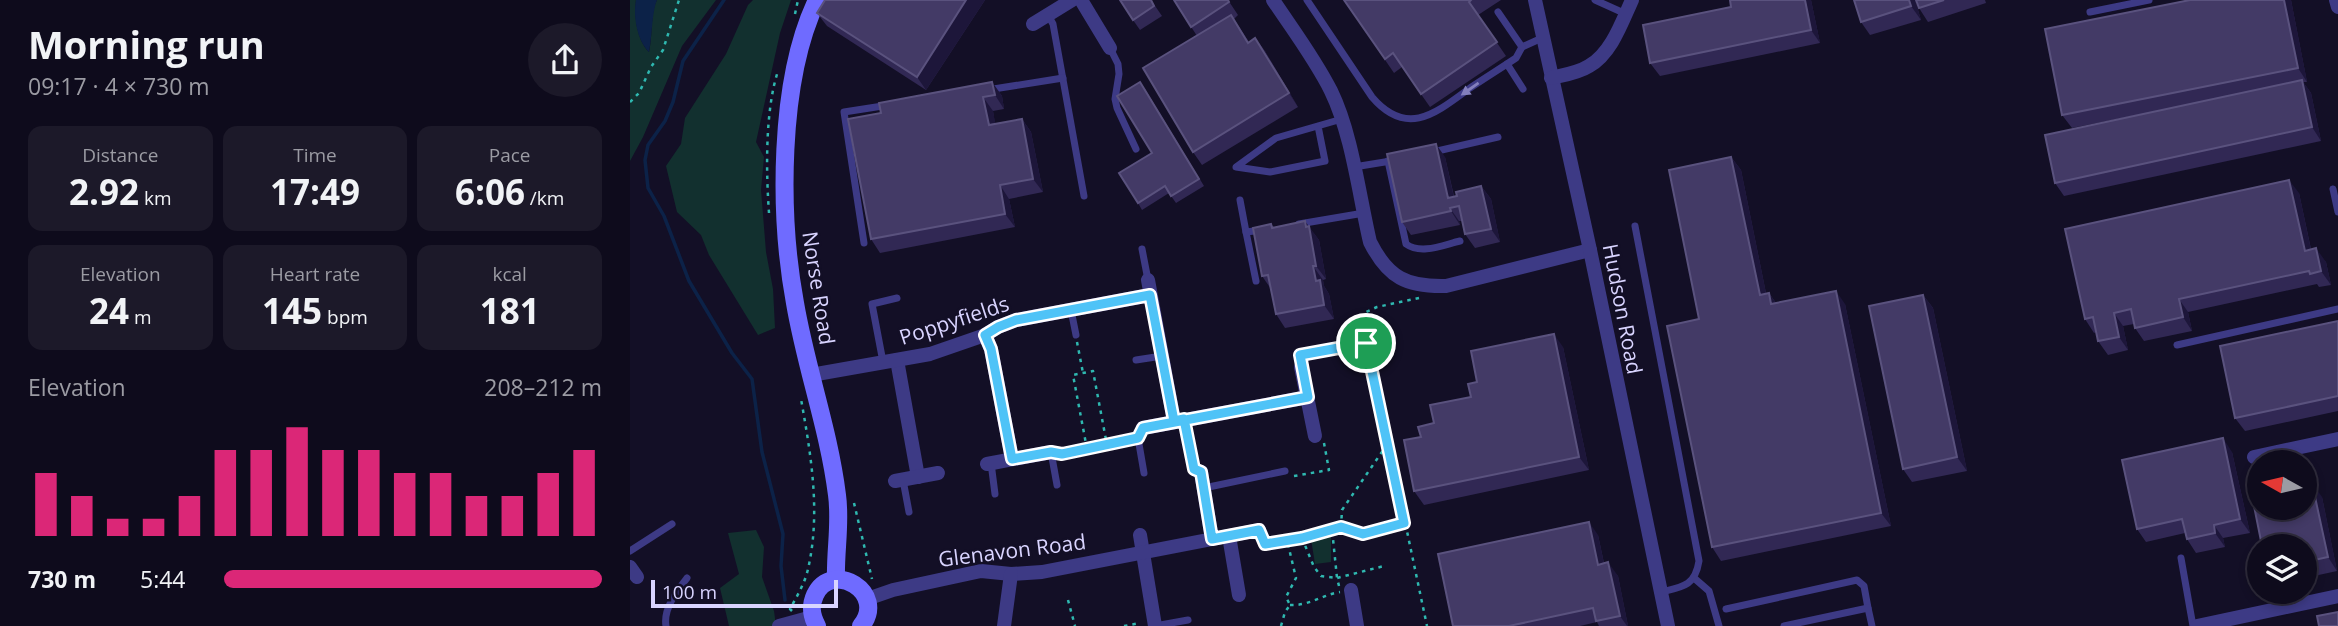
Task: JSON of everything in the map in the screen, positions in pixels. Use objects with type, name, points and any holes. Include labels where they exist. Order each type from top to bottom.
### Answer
[{"type":"street","points":[[1033,24],[1072,0]]},
{"type":"street","points":[[1081,0],[1110,48]]},
{"type":"street","points":[[1273,0],[1331,91],[1342,119],[1370,242],[1379,261],[1394,275],[1407,283],[1426,287],[1446,286],[1590,250]]},
{"type":"street","name":"Hudson Road","points":[[1535,0],[1668,626]]},
{"type":"street","name":"Norse Road","points":[[816,2],[796,68],[784,165],[785,210],[794,300],[828,438],[837,497],[839,527],[835,557],[836,580]]},
{"type":"street","points":[[1551,78],[1591,65],[1606,49],[1629,7]]},
{"type":"street","points":[[1148,280],[1162,356],[1179,420]]},
{"type":"street","name":"Poppyfields","points":[[811,374],[930,354],[985,335],[1016,320],[1150,295]]},
{"type":"street","points":[[985,335],[991,349],[1012,459]]},
{"type":"street","points":[[890,362],[918,477]]},
{"type":"street","points":[[1301,367],[1315,436]]},
{"type":"street","points":[[1140,433],[1179,420],[1308,397]]},
{"type":"street","points":[[2287,450],[2338,439]]},
{"type":"street","points":[[989,463],[1051,452]]},
{"type":"street","points":[[1201,472],[1212,539]]},
{"type":"street","points":[[899,480],[938,473]]},
{"type":"street","name":"Glenavon Road","points":[[867,599],[893,590],[981,572],[1042,572],[1229,536],[1250,528]]},
{"type":"street","points":[[1140,535],[1154,624]]},
{"type":"street","points":[[1229,536],[1239,595]]},
{"type":"street","points":[[1004,626],[1011,574]]},
{"type":"street","points":[[779,626],[815,622],[811,604],[818,590],[826,583],[836,580],[854,584],[867,599],[868,611],[861,626]]},
{"type":"street","points":[[1345,591],[1356,626]]},
{"type":"street","points":[[2195,626],[2253,620],[2338,596]]},
{"type":"lane","points":[[1307,0],[1372,97],[1383,110],[1406,120],[1427,118],[1516,58],[1522,47],[1542,38]]},
{"type":"lane","points":[[1595,0],[1629,7]]},
{"type":"lane","points":[[2090,12],[2149,0]]},
{"type":"lane","points":[[1498,12],[1522,47]]},
{"type":"lane","points":[[1048,15],[1053,24],[1084,196]]},
{"type":"lane","points":[[1110,48],[1118,64],[1119,74],[1116,108],[1136,149]]},
{"type":"lane","points":[[1507,64],[1523,89]]},
{"type":"lane","points":[[981,91],[1063,78]]},
{"type":"lane","points":[[864,243],[844,112],[899,103]]},
{"type":"lane","points":[[1318,126],[1325,161],[1270,172],[1236,167],[1276,138],[1342,119]]},
{"type":"lane","points":[[1422,154],[1498,137]]},
{"type":"lane","points":[[1353,168],[1410,157]]},
{"type":"lane","points":[[1388,161],[1406,244],[1416,250],[1424,250],[1460,242]]},
{"type":"lane","points":[[2333,189],[2338,212]]},
{"type":"lane","points":[[1240,200],[1256,281]]},
{"type":"lane","points":[[1290,225],[1364,214]]},
{"type":"lane","points":[[1635,226],[1699,561],[1694,578],[1678,588],[1660,592]]},
{"type":"lane","points":[[1246,232],[1268,229]]},
{"type":"lane","points":[[1142,249],[1148,280]]},
{"type":"lane","points":[[890,362],[872,304],[897,298]]},
{"type":"lane","points":[[2177,345],[2338,309]]},
{"type":"lane","points":[[1071,310],[1076,335]]},
{"type":"lane","points":[[1136,360],[1162,356]]},
{"type":"lane","points":[[1140,433],[1144,473]]},
{"type":"lane","points":[[1051,452],[1057,485]]},
{"type":"lane","points":[[989,463],[995,494]]},
{"type":"lane","points":[[1204,488],[1285,471]]},
{"type":"lane","points":[[899,480],[909,512]]},
{"type":"lane","points":[[630,551],[672,524]]},
{"type":"lane","points":[[2181,558],[2195,626]]},
{"type":"lane","points":[[666,626],[665,615],[687,578]]},
{"type":"lane","points":[[1694,578],[1709,591],[1718,626]]},
{"type":"lane","points":[[1726,609],[1857,580],[1864,586],[1872,626]]},
{"type":"lane","points":[[1784,626],[1868,608]]},
{"type":"lane","points":[[1154,624],[1188,620]]},
{"type":"path","points":[[630,102],[639,93],[651,67],[663,50],[679,0]]},
{"type":"path","points":[[1426,287],[1418,300],[1377,307],[1366,312],[1363,323],[1427,626]]},
{"type":"path","points":[[1076,335],[1083,373]]},
{"type":"path","points":[[1301,367],[1300,355],[1366,343]]},
{"type":"path","points":[[1087,449],[1073,375],[1093,371],[1107,445]]},
{"type":"path","points":[[1179,420],[1194,469],[1201,472]]},
{"type":"path","points":[[1051,452],[1062,454],[1107,445],[1140,433]]},
{"type":"path","points":[[1285,471],[1295,476],[1329,470],[1324,440],[1315,436]]},
{"type":"path","points":[[1341,527],[1342,510],[1387,445]]},
{"type":"path","points":[[1250,528],[1265,544],[1302,538],[1341,527],[1363,534],[1404,523]]},
{"type":"path","points":[[1302,538],[1314,567],[1321,576],[1337,578],[1332,529]]},
{"type":"path","points":[[1287,540],[1296,578],[1286,597],[1290,605]]},
{"type":"path","points":[[1290,605],[1300,606],[1326,594],[1345,591]]},
{"type":"path","points":[[1068,600],[1075,626]]},
{"type":"path","points":[[1281,626],[1290,605]]},
{"type":"path","points":[[1124,626],[1154,624]]},
{"type":"green space","points":[[630,0],[636,0],[637,28],[649,52],[653,11],[657,0],[716,0],[682,46],[630,161]]},
{"type":"green space","points":[[753,0],[791,0],[780,33],[756,142],[764,157],[761,190],[775,328],[758,335],[709,255],[701,235],[677,212],[666,166],[681,144],[685,118],[726,54],[748,5]]},
{"type":"green space","points":[[756,530],[764,547],[762,577],[774,611],[776,626],[729,626],[720,588],[739,574],[728,533]]},
{"type":"green space","points":[[1331,536],[1331,562],[1315,564],[1311,539]]},
{"type":"water","points":[[636,0],[657,0],[649,52],[641,41],[637,28]]},
{"type":"building","points":[[825,0],[966,0],[917,77],[817,13]]},
{"type":"building","points":[[1120,0],[1151,0],[1154,6],[1133,20]]},
{"type":"building","points":[[1174,0],[1228,0],[1229,2],[1191,27]]},
{"type":"building","points":[[1344,0],[1471,0],[1469,2],[1497,42],[1421,94],[1393,53],[1385,59]]},
{"type":"building","points":[[1730,0],[1805,0],[1811,30],[1650,63],[1643,25],[1731,7]]},
{"type":"building","points":[[1854,0],[1909,0],[1911,6],[1861,22]]},
{"type":"building","points":[[1916,0],[1944,0],[1919,8]]},
{"type":"building","points":[[2190,0],[2284,0],[2298,68],[2062,115],[2045,29]]},
{"type":"building","points":[[1231,15],[1248,43],[1255,38],[1289,93],[1193,152],[1143,68]]},
{"type":"building","points":[[2302,80],[2312,127],[2055,183],[2045,135]]},
{"type":"building","points":[[992,82],[995,95],[983,97],[989,125],[1022,119],[1033,179],[1000,185],[1005,214],[871,239],[848,119],[881,113],[879,103]]},
{"type":"building","points":[[1140,82],[1199,179],[1171,196],[1165,186],[1138,203],[1119,173],[1152,153],[1117,96]]},
{"type":"building","points":[[1436,144],[1448,198],[1457,196],[1456,192],[1481,186],[1491,229],[1465,234],[1459,206],[1450,208],[1451,211],[1402,222],[1387,154]]},
{"type":"building","points":[[1731,157],[1760,295],[1769,293],[1771,304],[1836,291],[1881,513],[1712,547],[1667,326],[1699,319],[1669,170]]},
{"type":"building","points":[[2289,180],[2305,251],[2316,248],[2321,271],[2310,274],[2309,271],[2179,299],[2183,317],[2135,328],[2131,309],[2114,313],[2119,337],[2098,341],[2093,317],[2085,319],[2065,229]]},
{"type":"building","points":[[1305,221],[1306,227],[1309,226],[1316,266],[1313,266],[1316,281],[1320,280],[1324,305],[1276,314],[1268,275],[1262,276],[1253,228],[1271,224],[1272,228]]},
{"type":"building","points":[[1923,295],[1957,457],[1903,469],[1869,306]]},
{"type":"building","points":[[2338,321],[2338,396],[2235,418],[2220,346]]},
{"type":"building","points":[[1554,334],[1579,457],[1414,491],[1404,440],[1421,437],[1418,427],[1434,423],[1430,405],[1471,397],[1468,384],[1477,382],[1471,351]]},
{"type":"building","points":[[2223,438],[2240,519],[2214,525],[2215,533],[2187,539],[2182,519],[2137,529],[2122,460]]},
{"type":"building","points":[[2317,506],[2328,557],[2317,559],[2317,534],[2260,534],[2257,520],[2317,520]]},
{"type":"building","points":[[1589,522],[1598,565],[1608,562],[1620,616],[1596,621],[1593,608],[1509,626],[1453,626],[1438,554]]},
{"type":"building","points":[[2338,612],[2338,626],[2319,626],[2317,616]]},
{"type":"waterway","points":[[724,0],[683,61],[673,102],[665,121],[648,145],[645,160],[648,188],[664,216],[689,281],[732,353],[752,379],[762,452],[783,534],[781,566],[785,600]]},
{"type":"route","points":[[1366,343],[1300,355],[1308,397],[1184,419],[1143,428],[1138,438],[1062,454],[1051,452],[1012,459],[991,349],[985,335],[1016,320],[1150,295],[1174,421],[1184,419],[1194,469],[1201,472],[1212,539],[1259,530],[1265,544],[1302,538],[1341,527],[1363,534],[1404,523],[1366,343]]}]
